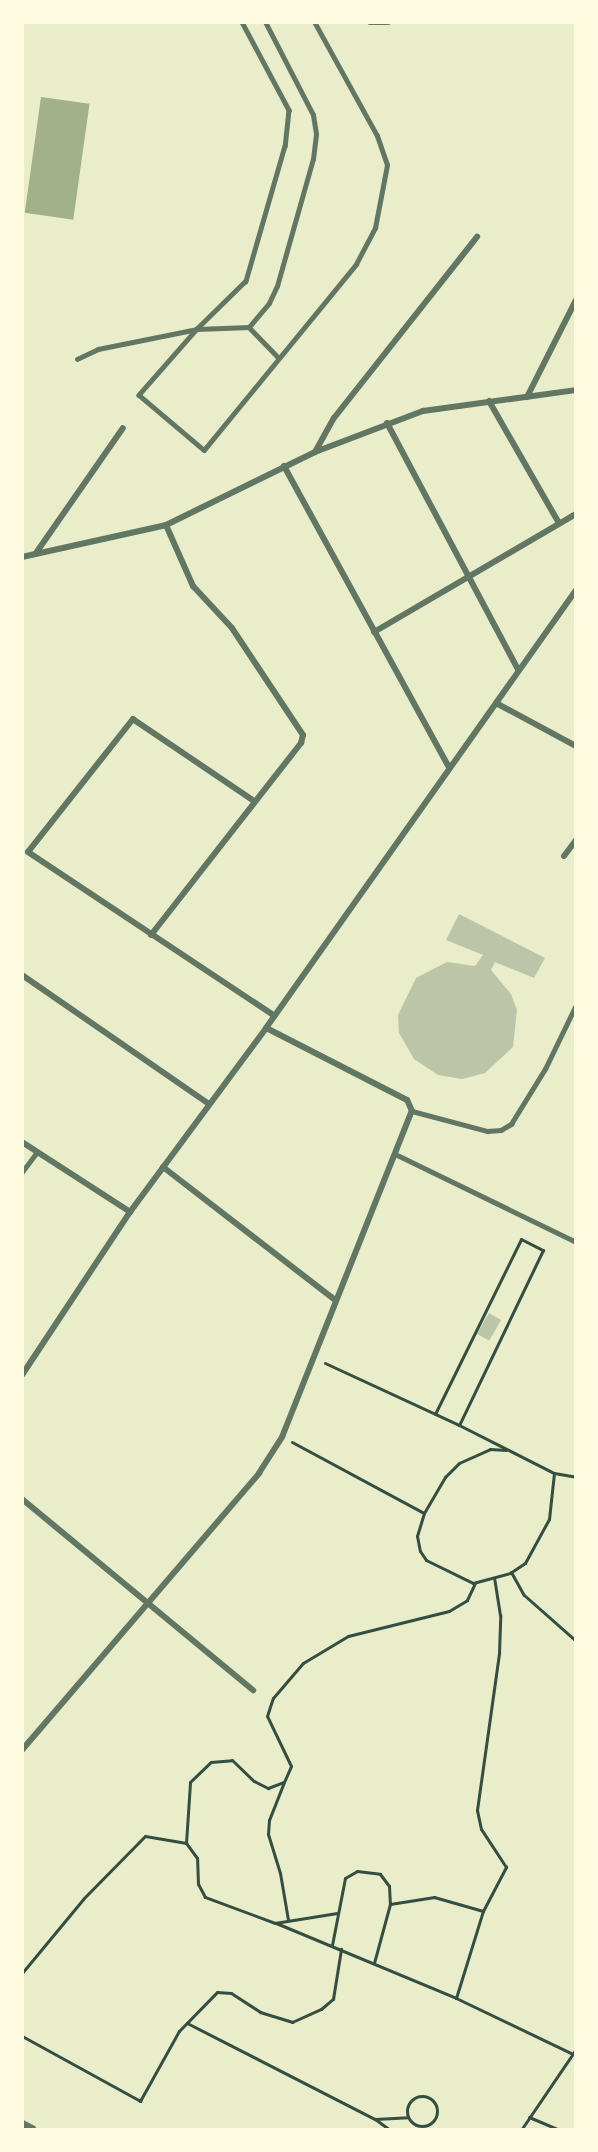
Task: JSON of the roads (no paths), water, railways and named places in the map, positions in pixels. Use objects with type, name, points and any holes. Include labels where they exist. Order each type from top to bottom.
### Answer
[{"type":"street","points":[[370,22],[388,22]]},
{"type":"street","points":[[315,452],[334,418],[477,237]]},
{"type":"street","points":[[527,397],[576,300]]},
{"type":"street","points":[[22,557],[166,525],[315,452],[423,411],[489,400],[576,390]]},
{"type":"street","points":[[489,400],[559,523]]},
{"type":"street","points":[[387,423],[518,669]]},
{"type":"street","points":[[36,553],[123,428]]},
{"type":"street","points":[[284,466],[449,767]]},
{"type":"street","points":[[374,632],[469,579],[576,514]]},
{"type":"street","points":[[151,935],[301,743],[303,735],[232,628],[193,586],[166,525]]},
{"type":"street","points":[[22,1375],[130,1212],[266,1028],[576,590]]},
{"type":"street","points":[[496,703],[576,746]]},
{"type":"street","points":[[254,801],[133,719],[28,852],[274,1016]]},
{"type":"street","points":[[564,856],[576,840]]},
{"type":"street","points":[[22,975],[209,1104]]},
{"type":"street","points":[[22,1750],[259,1473],[282,1437],[335,1300],[397,1155],[412,1111],[407,1100],[266,1028]]},
{"type":"street","points":[[22,1142],[130,1212]]},
{"type":"street","points":[[397,1155],[576,1242]]},
{"type":"street","points":[[163,1167],[335,1300]]},
{"type":"street","points":[[22,1499],[150,1601],[253,1690]]},
{"type":"street","points":[[22,2125],[32,2130]]},
{"type":"lane","points":[[242,22],[289,110],[285,146],[246,281],[197,329],[140,396],[204,450],[356,264],[375,228],[385,188],[387,165],[377,136],[315,22]]},
{"type":"lane","points":[[77,359],[98,349],[197,329],[249,327],[269,303],[277,286],[313,159],[316,135],[313,115],[265,22]]},
{"type":"lane","points":[[249,327],[278,357]]},
{"type":"lane","points":[[412,1111],[487,1131],[506,1127],[545,1069],[576,1005]]},
{"type":"lane","points":[[22,1172],[37,1152]]}]
